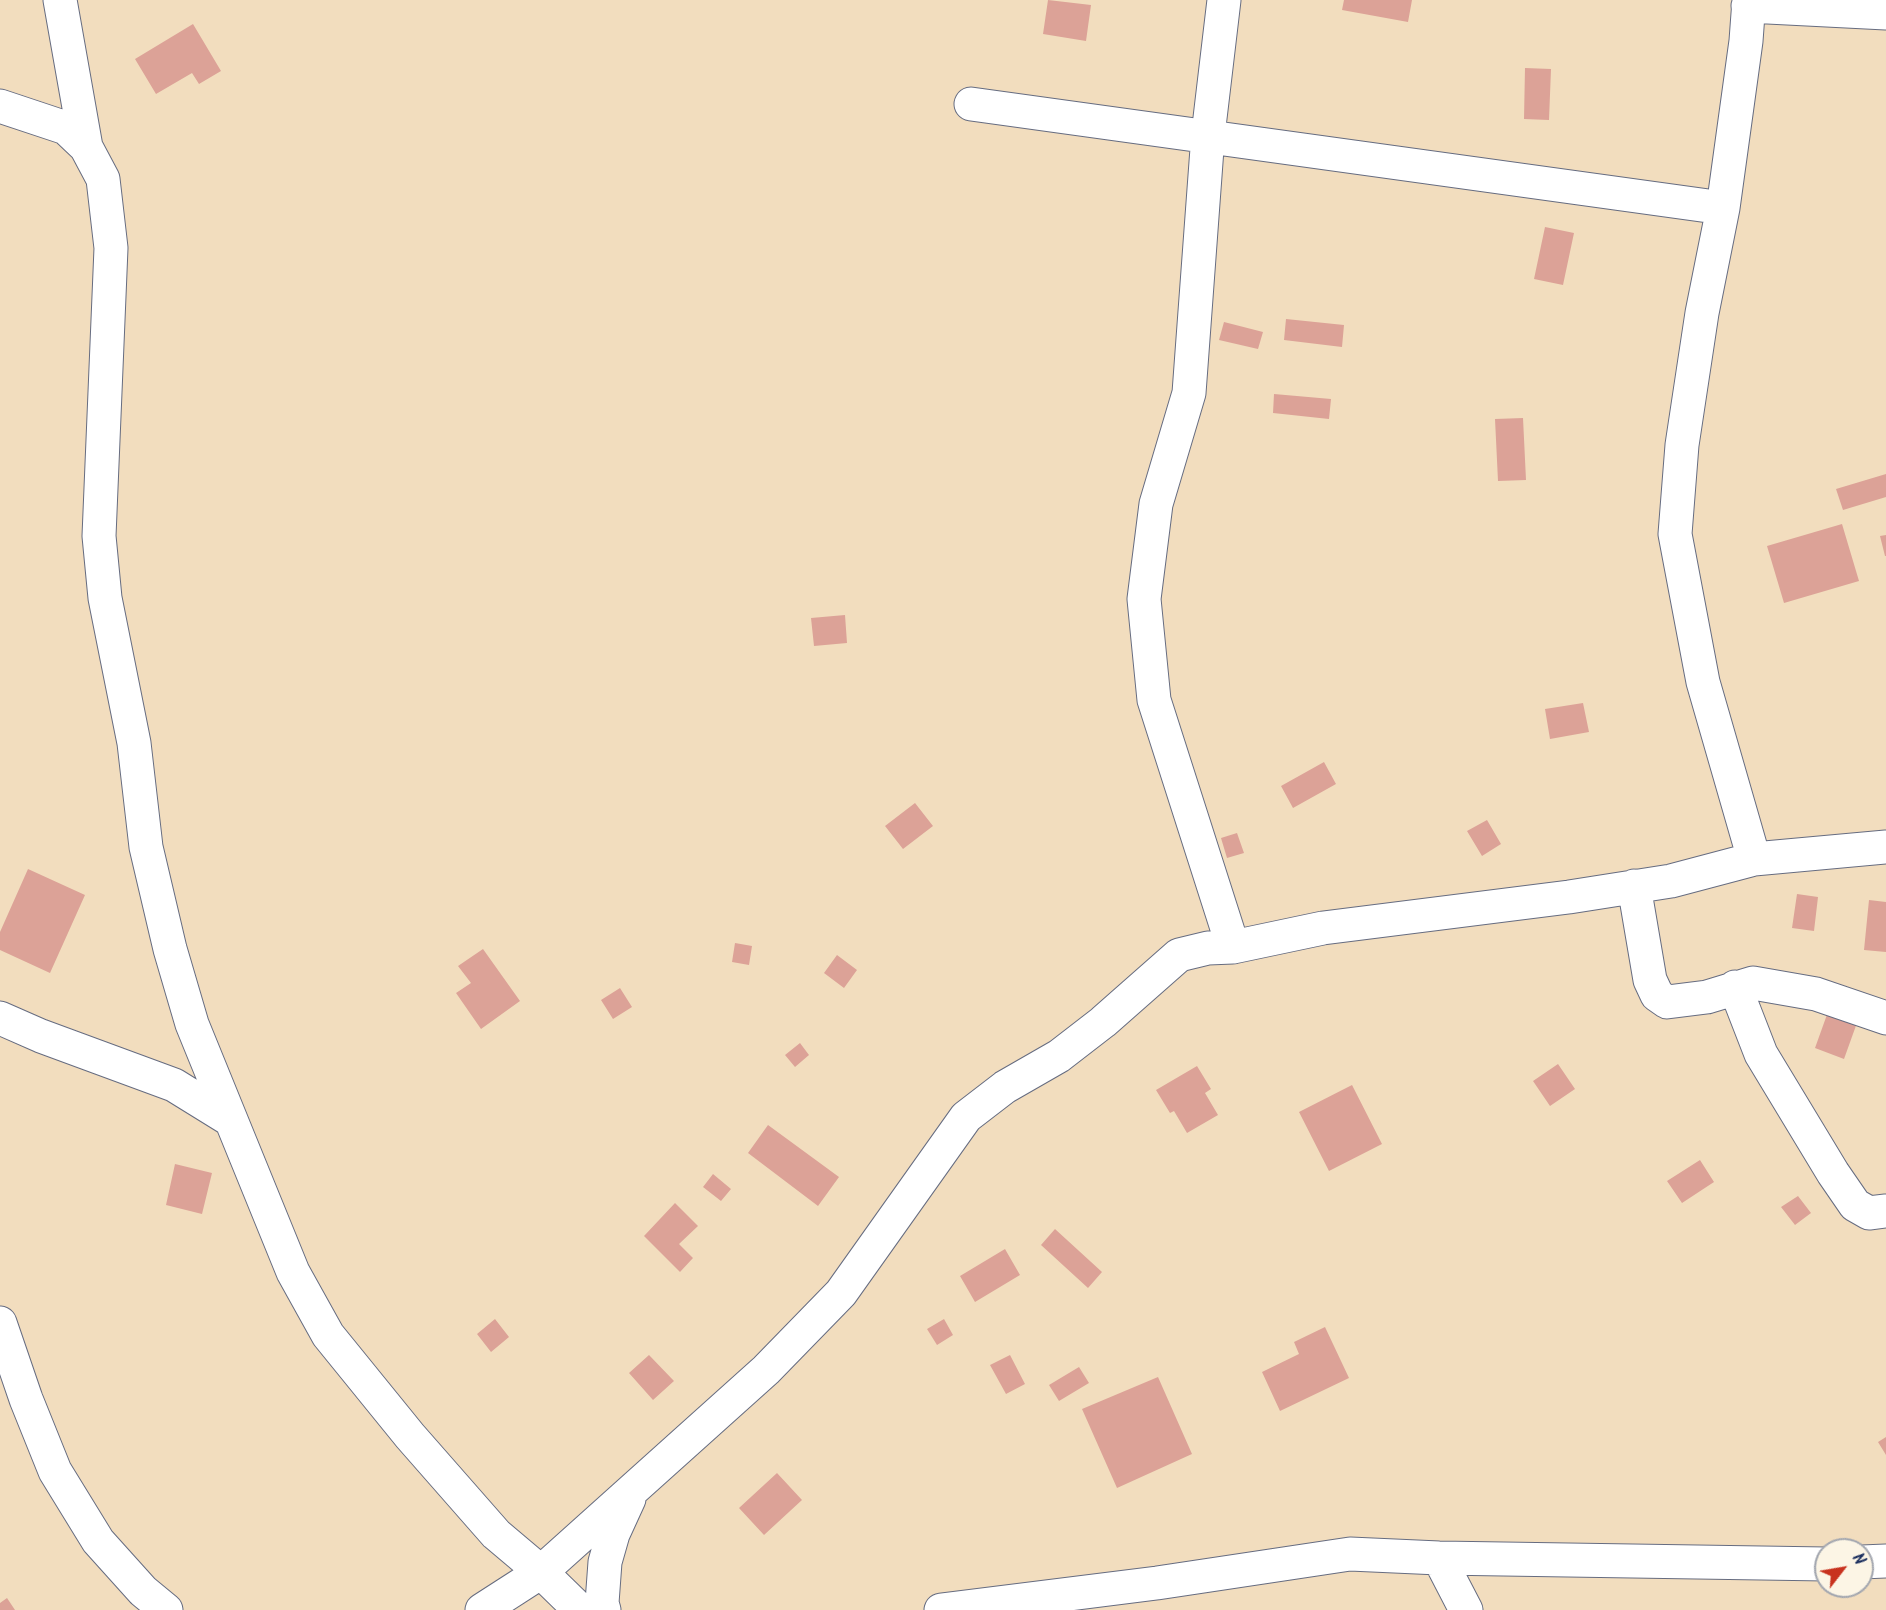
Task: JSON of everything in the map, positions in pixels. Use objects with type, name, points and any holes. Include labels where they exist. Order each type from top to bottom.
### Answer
[{"type":"street","points":[[60,0],[86,147],[103,179],[111,249],[99,536],[105,598],[134,743],[146,847],[170,949],[192,1024],[293,1272],[328,1335],[410,1436],[496,1534],[541,1572],[580,1610]]},
{"type":"street","points":[[1224,0],[1208,135],[1189,393],[1156,504],[1144,599],[1154,700],[1233,947]]},
{"type":"street","points":[[1754,859],[1703,682],[1675,534],[1682,445],[1702,314],[1723,208],[1746,41],[1748,3],[1886,13]]},
{"type":"street","points":[[971,104],[1723,208]]},
{"type":"street","points":[[0,106],[66,128],[86,147]]},
{"type":"street","points":[[482,1610],[541,1572],[633,1492],[766,1370],[841,1293],[966,1117],[1005,1087],[1059,1056],[1103,1022],[1179,955],[1208,948],[1233,947],[1323,928],[1569,897],[1671,881],[1754,859],[1886,847]]},
{"type":"street","points":[[1634,886],[1650,980],[1657,995],[1667,1002],[1707,997],[1753,983],[1816,994],[1886,1018]]},
{"type":"street","points":[[1735,987],[1761,1054],[1833,1173],[1855,1204],[1869,1213],[1886,1211]]},
{"type":"street","points":[[0,1018],[41,1036],[174,1085],[229,1119]]},
{"type":"street","points":[[0,1323],[26,1399],[55,1471],[98,1541],[143,1591],[166,1610]]},
{"type":"street","points":[[604,1610],[602,1603],[605,1562],[613,1534],[633,1492]]},
{"type":"street","points":[[941,1610],[1157,1583],[1350,1554],[1439,1558],[1814,1563]]},
{"type":"street","points":[[1439,1558],[1466,1610]]},
{"type":"building","points":[[1048,0],[1091,5],[1086,41],[1043,34]]},
{"type":"building","points":[[1344,0],[1412,0],[1408,22],[1342,10]]},
{"type":"building","points":[[193,24],[221,71],[199,84],[192,73],[156,94],[135,59]]},
{"type":"building","points":[[1525,68],[1551,69],[1549,120],[1524,119]]},
{"type":"building","points":[[1545,227],[1574,233],[1563,285],[1534,279]]},
{"type":"building","points":[[1286,319],[1344,325],[1342,347],[1284,340]]},
{"type":"building","points":[[1224,322],[1263,332],[1258,349],[1219,340]]},
{"type":"building","points":[[1274,394],[1331,399],[1329,419],[1273,413]]},
{"type":"building","points":[[1523,418],[1526,480],[1498,481],[1495,419]]},
{"type":"building","points":[[1886,474],[1886,497],[1843,510],[1836,489]]},
{"type":"building","points":[[1842,524],[1859,581],[1784,603],[1767,546]]},
{"type":"building","points":[[1886,535],[1886,556],[1885,556],[1880,536]]},
{"type":"building","points":[[845,615],[847,643],[814,646],[811,618]]},
{"type":"building","points":[[1583,703],[1589,732],[1550,739],[1545,709]]},
{"type":"building","points":[[1324,762],[1336,784],[1293,808],[1281,786]]},
{"type":"building","points":[[915,803],[933,826],[903,849],[885,826]]},
{"type":"building","points":[[1487,820],[1501,844],[1482,856],[1467,831]]},
{"type":"building","points":[[1237,833],[1244,853],[1227,858],[1221,838]]},
{"type":"building","points":[[28,869],[85,895],[50,973],[0,950],[0,932]]},
{"type":"building","points":[[1797,894],[1818,897],[1814,931],[1792,928]]},
{"type":"building","points":[[1869,900],[1886,902],[1886,952],[1864,950]]},
{"type":"building","points":[[735,943],[752,946],[749,965],[732,962]]},
{"type":"building","points":[[483,949],[520,1001],[481,1029],[456,993],[471,983],[458,966]]},
{"type":"building","points":[[837,955],[857,970],[844,988],[824,973]]},
{"type":"building","points":[[620,988],[632,1007],[613,1019],[601,1000]]},
{"type":"building","points":[[1829,1009],[1858,1020],[1844,1059],[1815,1048]]},
{"type":"building","points":[[800,1043],[809,1055],[795,1067],[785,1055]]},
{"type":"building","points":[[1558,1064],[1575,1089],[1550,1106],[1533,1081]]},
{"type":"building","points":[[1197,1066],[1211,1089],[1205,1093],[1218,1115],[1187,1133],[1174,1111],[1170,1113],[1156,1090]]},
{"type":"building","points":[[1352,1085],[1382,1144],[1329,1171],[1299,1112]]},
{"type":"building","points":[[768,1125],[839,1177],[818,1206],[748,1153]]},
{"type":"building","points":[[1700,1160],[1714,1182],[1682,1203],[1667,1181]]},
{"type":"building","points":[[175,1164],[212,1173],[202,1214],[166,1205]]},
{"type":"building","points":[[713,1174],[731,1189],[721,1201],[703,1187]]},
{"type":"building","points":[[1798,1196],[1811,1213],[1795,1225],[1781,1207]]},
{"type":"building","points":[[675,1203],[698,1226],[679,1244],[693,1258],[680,1272],[644,1236]]},
{"type":"building","points":[[1055,1229],[1102,1272],[1088,1288],[1041,1245]]},
{"type":"building","points":[[1005,1249],[1020,1275],[975,1302],[960,1276]]},
{"type":"building","points":[[495,1319],[509,1337],[491,1352],[477,1334]]},
{"type":"building","points":[[944,1319],[953,1335],[937,1345],[927,1329]]},
{"type":"building","points":[[1325,1327],[1349,1378],[1280,1411],[1262,1372],[1299,1354],[1294,1342]]},
{"type":"building","points":[[649,1355],[674,1381],[653,1400],[629,1373]]},
{"type":"building","points":[[1010,1355],[1025,1384],[1006,1394],[990,1365]]},
{"type":"building","points":[[1079,1367],[1089,1383],[1059,1401],[1049,1385]]},
{"type":"building","points":[[1158,1377],[1192,1454],[1117,1488],[1082,1409]]},
{"type":"building","points":[[1886,1437],[1886,1455],[1878,1442]]},
{"type":"building","points":[[777,1473],[802,1500],[764,1535],[739,1508]]},
{"type":"building","points":[[7,1598],[15,1610],[0,1610],[0,1603]]}]
